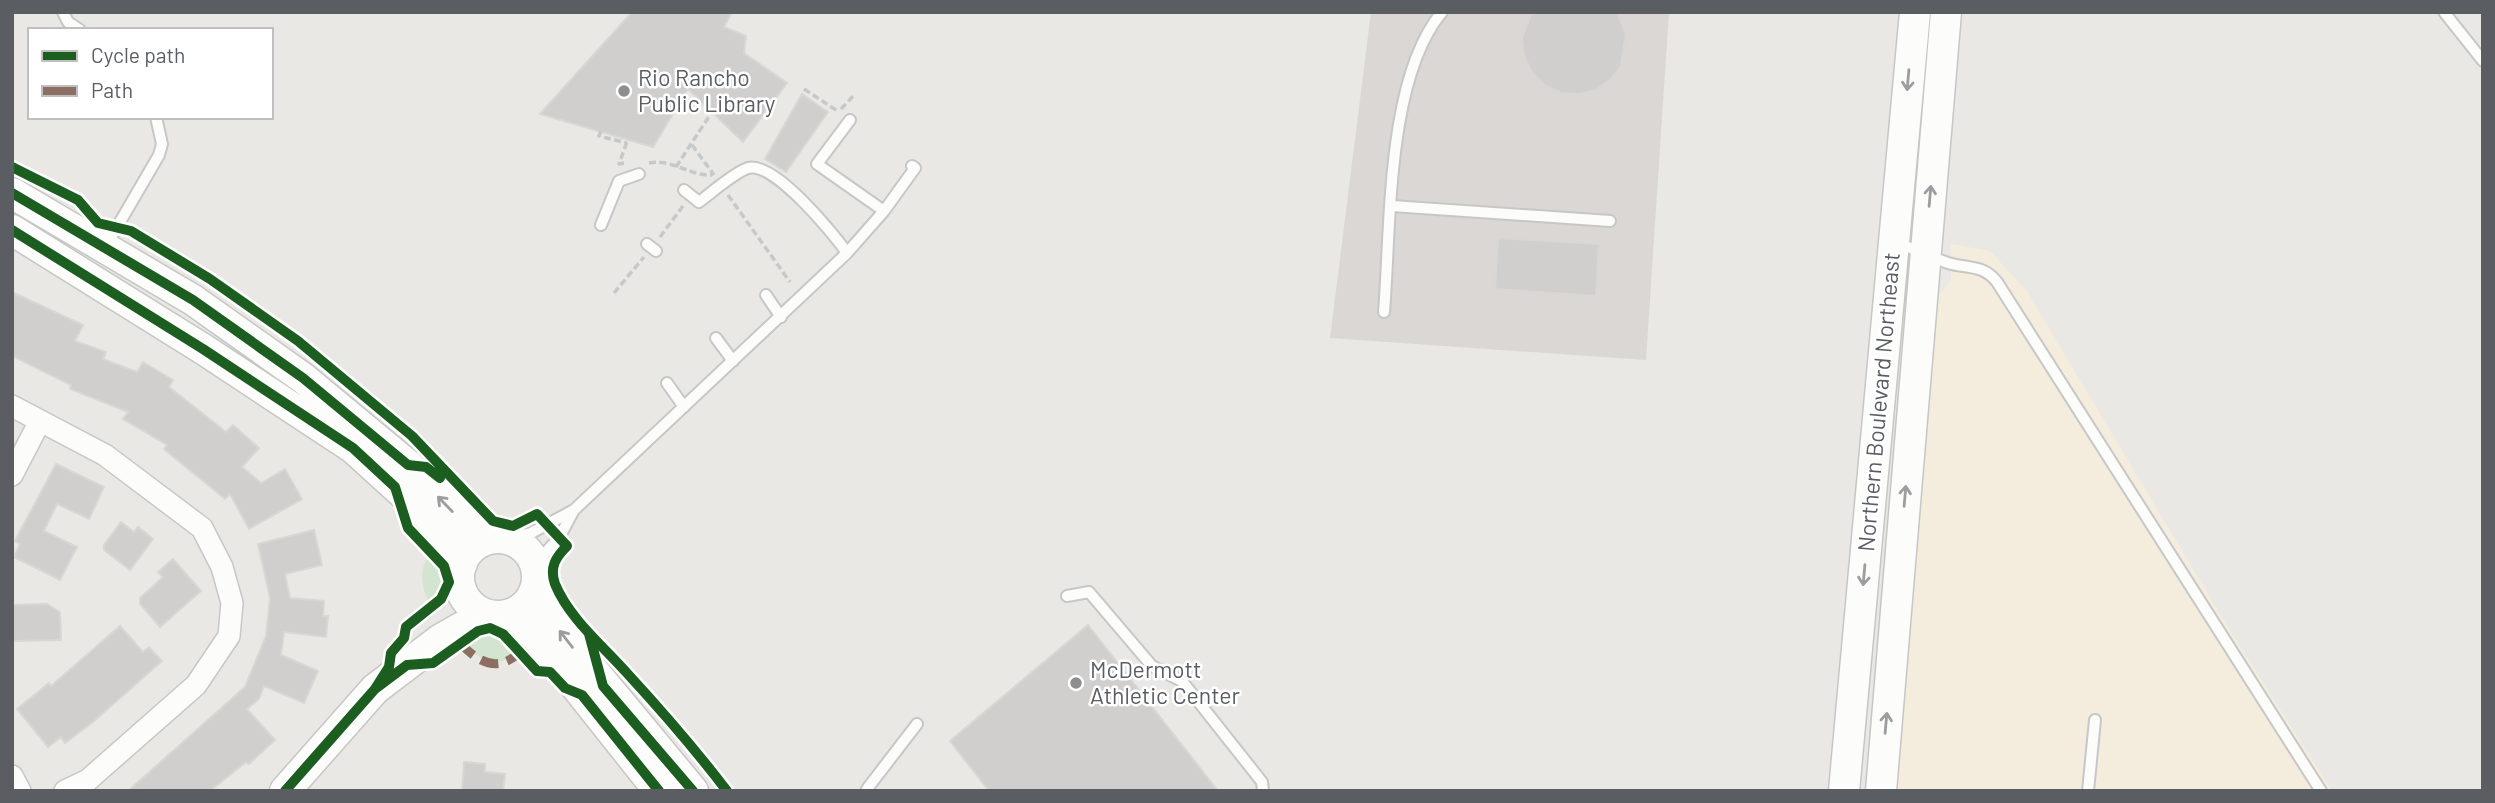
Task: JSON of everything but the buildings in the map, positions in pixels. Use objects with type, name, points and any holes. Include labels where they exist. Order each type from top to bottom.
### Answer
[{"type":"street","name":"Northern Boulevard Northeast","points":[[1844,791],[1914,12]]},
{"type":"street","name":"Northern Boulevard Northeast","points":[[1881,791],[1946,12]]},
{"type":"street","points":[[12,192],[193,300],[303,378],[495,540],[529,553],[553,622],[693,791]]},
{"type":"street","points":[[12,230],[203,349],[353,448],[428,516],[453,544],[462,564],[460,585],[486,608],[536,636],[659,791]]},
{"type":"street","points":[[12,406],[105,455],[202,528],[222,567],[232,603],[229,636],[196,685],[88,780],[65,791]]},
{"type":"street","points":[[12,475],[40,421]]},
{"type":"street","points":[[462,564],[474,547],[495,540]]},
{"type":"street","points":[[285,791],[375,689],[389,667],[486,608],[521,609],[535,576]]},
{"type":"street","points":[[12,776],[20,791]]},
{"type":"lane","points":[[63,12],[68,22],[77,28]]},
{"type":"lane","points":[[1384,312],[1399,118],[1413,62],[1442,12]]},
{"type":"lane","points":[[2444,12],[2483,61]]},
{"type":"lane","points":[[105,247],[159,155],[162,144],[156,119]]},
{"type":"lane","points":[[850,120],[817,164],[884,211]]},
{"type":"lane","points":[[495,540],[531,533],[574,510],[847,253],[884,211],[915,167],[912,166]]},
{"type":"lane","points":[[684,190],[699,202],[747,168],[760,169],[776,178],[821,220],[847,253]]},
{"type":"lane","points":[[601,225],[619,181],[639,174]]},
{"type":"lane","points":[[1392,206],[1610,221]]},
{"type":"lane","points":[[1894,242],[1925,251],[1949,263],[1984,270],[1997,282],[2321,791]]},
{"type":"lane","points":[[765,295],[781,317]]},
{"type":"lane","points":[[716,338],[733,361]]},
{"type":"lane","points":[[667,383],[684,407]]},
{"type":"lane","points":[[535,576],[574,510]]},
{"type":"lane","points":[[1068,596],[1089,592],[1152,666],[1182,681],[1262,782],[1264,791]]},
{"type":"lane","points":[[2088,791],[2095,720]]},
{"type":"lane","points":[[867,789],[917,724]]},
{"type":"path","points":[[804,89],[839,112]]},
{"type":"path","points":[[676,167],[712,112]]},
{"type":"path","points":[[601,131],[599,136],[627,141],[620,164],[627,163]]},
{"type":"path","points":[[692,144],[717,180]]},
{"type":"path","points":[[649,163],[659,161],[702,175],[714,175]]},
{"type":"path","points":[[726,191],[790,282]]},
{"type":"path","points":[[653,246],[684,204]]},
{"type":"path","points":[[614,293],[644,257]]},
{"type":"shaded area","points":[[1371,12],[1669,12],[1646,360],[1330,338]]},
{"type":"shaded area","points":[[1951,244],[1990,251],[2026,290],[2229,629],[2332,791],[1890,791],[1932,304],[1951,280]]},
{"type":"green space","points":[[429,555],[443,574],[444,580],[443,593],[432,606],[422,581],[423,567]]},
{"type":"green space","points":[[495,633],[516,653],[502,661],[488,661],[463,644],[481,635]]},
{"type":"marked path","points":[[460,643],[488,663],[503,663],[519,653]]},
{"type":"cycle path","points":[[12,167],[78,200],[98,223],[131,231],[210,279],[298,341],[412,436],[493,521],[513,526],[537,514],[567,546],[557,558],[553,572],[555,584],[569,608],[665,715],[727,791]]},
{"type":"cycle path","points":[[12,193],[193,300],[303,378],[408,465],[426,467],[440,478]]},
{"type":"cycle path","points":[[12,230],[203,349],[353,448],[395,487],[408,528],[444,566],[449,582],[441,599],[406,627],[404,638],[391,653],[389,667],[375,689]]},
{"type":"cycle path","points":[[285,791],[375,689],[407,665],[433,663],[478,631],[490,628],[503,634],[537,671],[550,672],[565,688],[582,695],[659,791]]},
{"type":"cycle path","points":[[589,634],[603,686],[693,791]]},
{"type":"place","name":"Rio Rancho Public Library","points":[[624,91]]},
{"type":"place","name":"McDermott Athletic Center","points":[[1076,683]]}]
